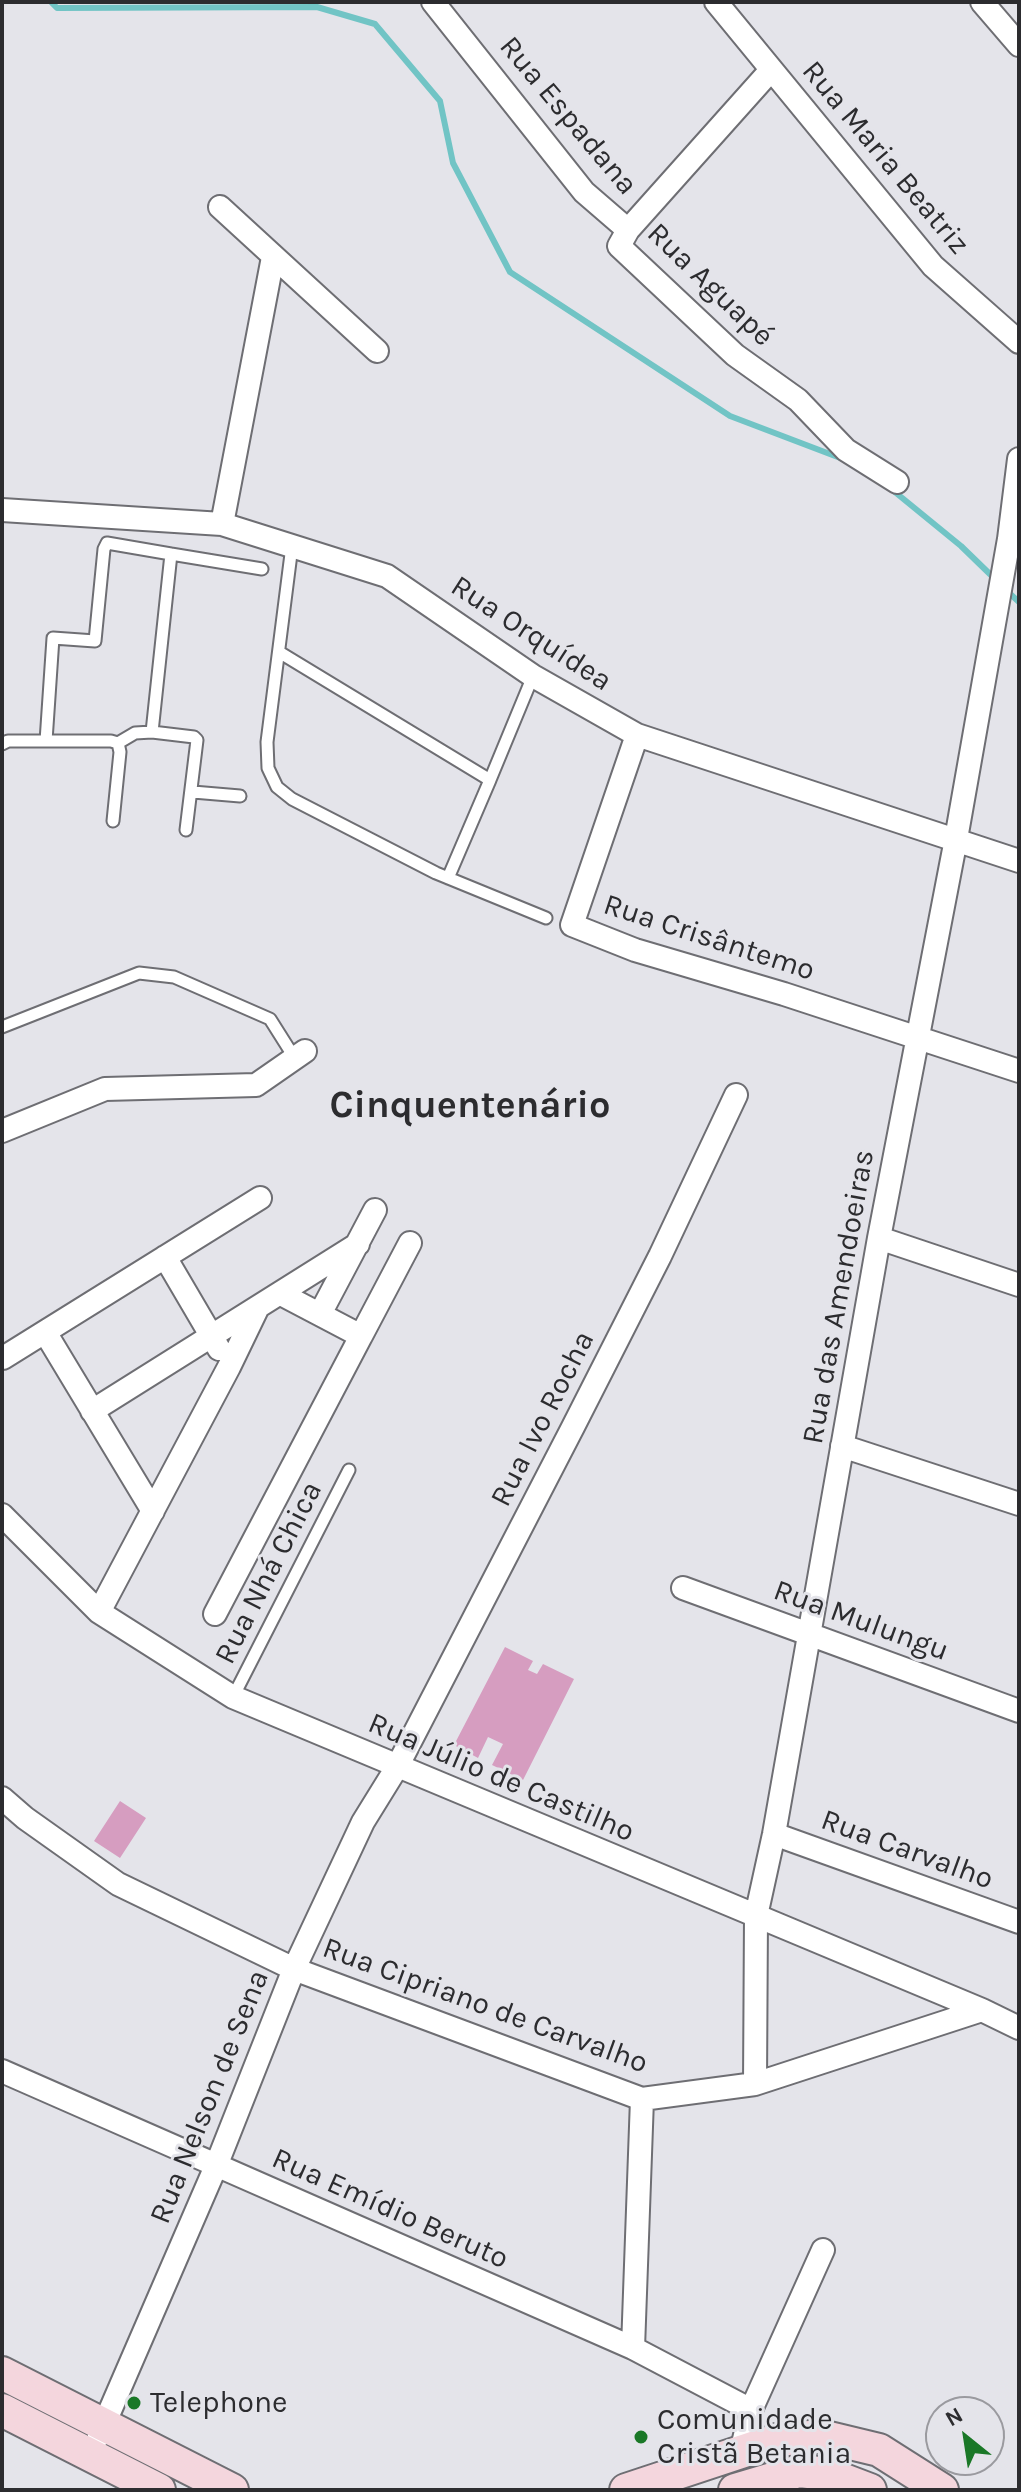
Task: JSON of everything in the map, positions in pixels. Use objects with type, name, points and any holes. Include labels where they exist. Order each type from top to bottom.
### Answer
[{"type":"main road","points":[[2,2373],[232,2490]]},
{"type":"main road","points":[[2,2410],[159,2490]]},
{"type":"main road","points":[[626,2490],[777,2440],[821,2436],[879,2450],[942,2490]]},
{"type":"main road","points":[[737,2490],[799,2471],[828,2474],[870,2490]]},
{"type":"street","name":"Rua Espadana","points":[[433,2],[584,192],[628,230]]},
{"type":"street","name":"Rua Maria Beatriz","points":[[716,2],[933,266],[1019,342]]},
{"type":"street","points":[[982,2],[1019,45]]},
{"type":"street","name":"Rua Aguapé","points":[[771,70],[628,230],[619,246],[735,355],[798,400],[846,450],[897,482]]},
{"type":"street","points":[[220,207],[377,351]]},
{"type":"street","points":[[222,524],[273,257]]},
{"type":"street","name":"Rua das Amendoeiras","points":[[755,2084],[756,1916],[774,1834],[879,1238],[983,690],[1009,539],[1019,459]]},
{"type":"street","name":"Rua Orquídea","points":[[2,510],[222,524],[387,576],[533,676],[637,735],[1019,861]]},
{"type":"street","name":"Rua Crisântemo","points":[[637,735],[572,925],[635,950],[918,1036],[1019,1071]]},
{"type":"street","points":[[2,1131],[105,1089],[256,1085],[299,1054]]},
{"type":"street","name":"Rua Ivo Rocha","points":[[397,1767],[660,1256],[736,1095]]},
{"type":"street","points":[[3,1358],[260,1198]]},
{"type":"street","points":[[320,1314],[375,1210]]},
{"type":"street","points":[[879,1238],[1019,1285]]},
{"type":"street","points":[[215,1614],[410,1243]]},
{"type":"street","points":[[92,1411],[358,1244]]},
{"type":"street","points":[[165,1257],[229,1367]]},
{"type":"street","points":[[281,1294],[361,1336]]},
{"type":"street","points":[[99,1612],[257,1309]]},
{"type":"street","points":[[45,1332],[153,1511]]},
{"type":"street","points":[[842,1446],[1019,1504]]},
{"type":"street","name":"Rua Júlio de Castilho","points":[[2,1515],[99,1612],[233,1697],[1019,2028]]},
{"type":"street","name":"Rua Mulungu","points":[[683,1588],[1019,1711]]},
{"type":"street","name":"Rua Nelson de Sena","points":[[90,2456],[216,2166],[294,1969],[363,1822],[397,1767]]},
{"type":"street","name":"Rua Cipriano de Carvalho","points":[[2,1798],[118,1884],[294,1969],[642,2099],[755,2084],[982,2010]]},
{"type":"street","name":"Rua Carvalho","points":[[774,1834],[1019,1922]]},
{"type":"street","name":"Rua Emídio Beruto","points":[[2,2071],[633,2348],[751,2410]]},
{"type":"street","points":[[633,2348],[642,2099]]},
{"type":"street","points":[[741,2452],[751,2410],[823,2250]]},
{"type":"lane","points":[[46,741],[53,638],[95,641],[107,543],[262,569]]},
{"type":"lane","points":[[292,546],[267,755],[268,768],[277,787],[292,799],[448,878],[546,918]]},
{"type":"lane","points":[[152,732],[171,554]]},
{"type":"lane","points":[[279,652],[490,780]]},
{"type":"lane","points":[[448,878],[533,676]]},
{"type":"lane","points":[[2,744],[8,741],[118,743],[135,733],[152,732],[194,737],[197,740],[193,792],[186,830]]},
{"type":"lane","points":[[113,821],[120,752],[118,743]]},
{"type":"lane","points":[[193,792],[240,796]]},
{"type":"lane","points":[[2,1027],[139,973],[163,975],[270,1019],[299,1054]]},
{"type":"lane","name":"Rua Nhá Chica","points":[[233,1697],[349,1470]]},
{"type":"building","points":[[505,1647],[533,1661],[528,1670],[537,1674],[543,1664],[574,1679],[523,1780],[492,1765],[503,1744],[488,1737],[478,1758],[454,1745]]},
{"type":"building","points":[[120,1801],[146,1818],[120,1858],[94,1841]]},
{"type":"waterway","points":[[51,2],[57,8],[317,7],[375,24],[440,101],[453,163],[510,272],[730,416],[843,459]]},
{"type":"waterway","points":[[890,488],[961,546],[996,580]]},
{"type":"waterway","points":[[1007,591],[1019,602]]},
{"type":"place","name":"Telephone","points":[[134,2403]]},
{"type":"place","name":"Comunidade Cristã Betania","points":[[641,2437]]},
{"type":"district","name":"Cinquentenário","points":[[470,1106]]}]
